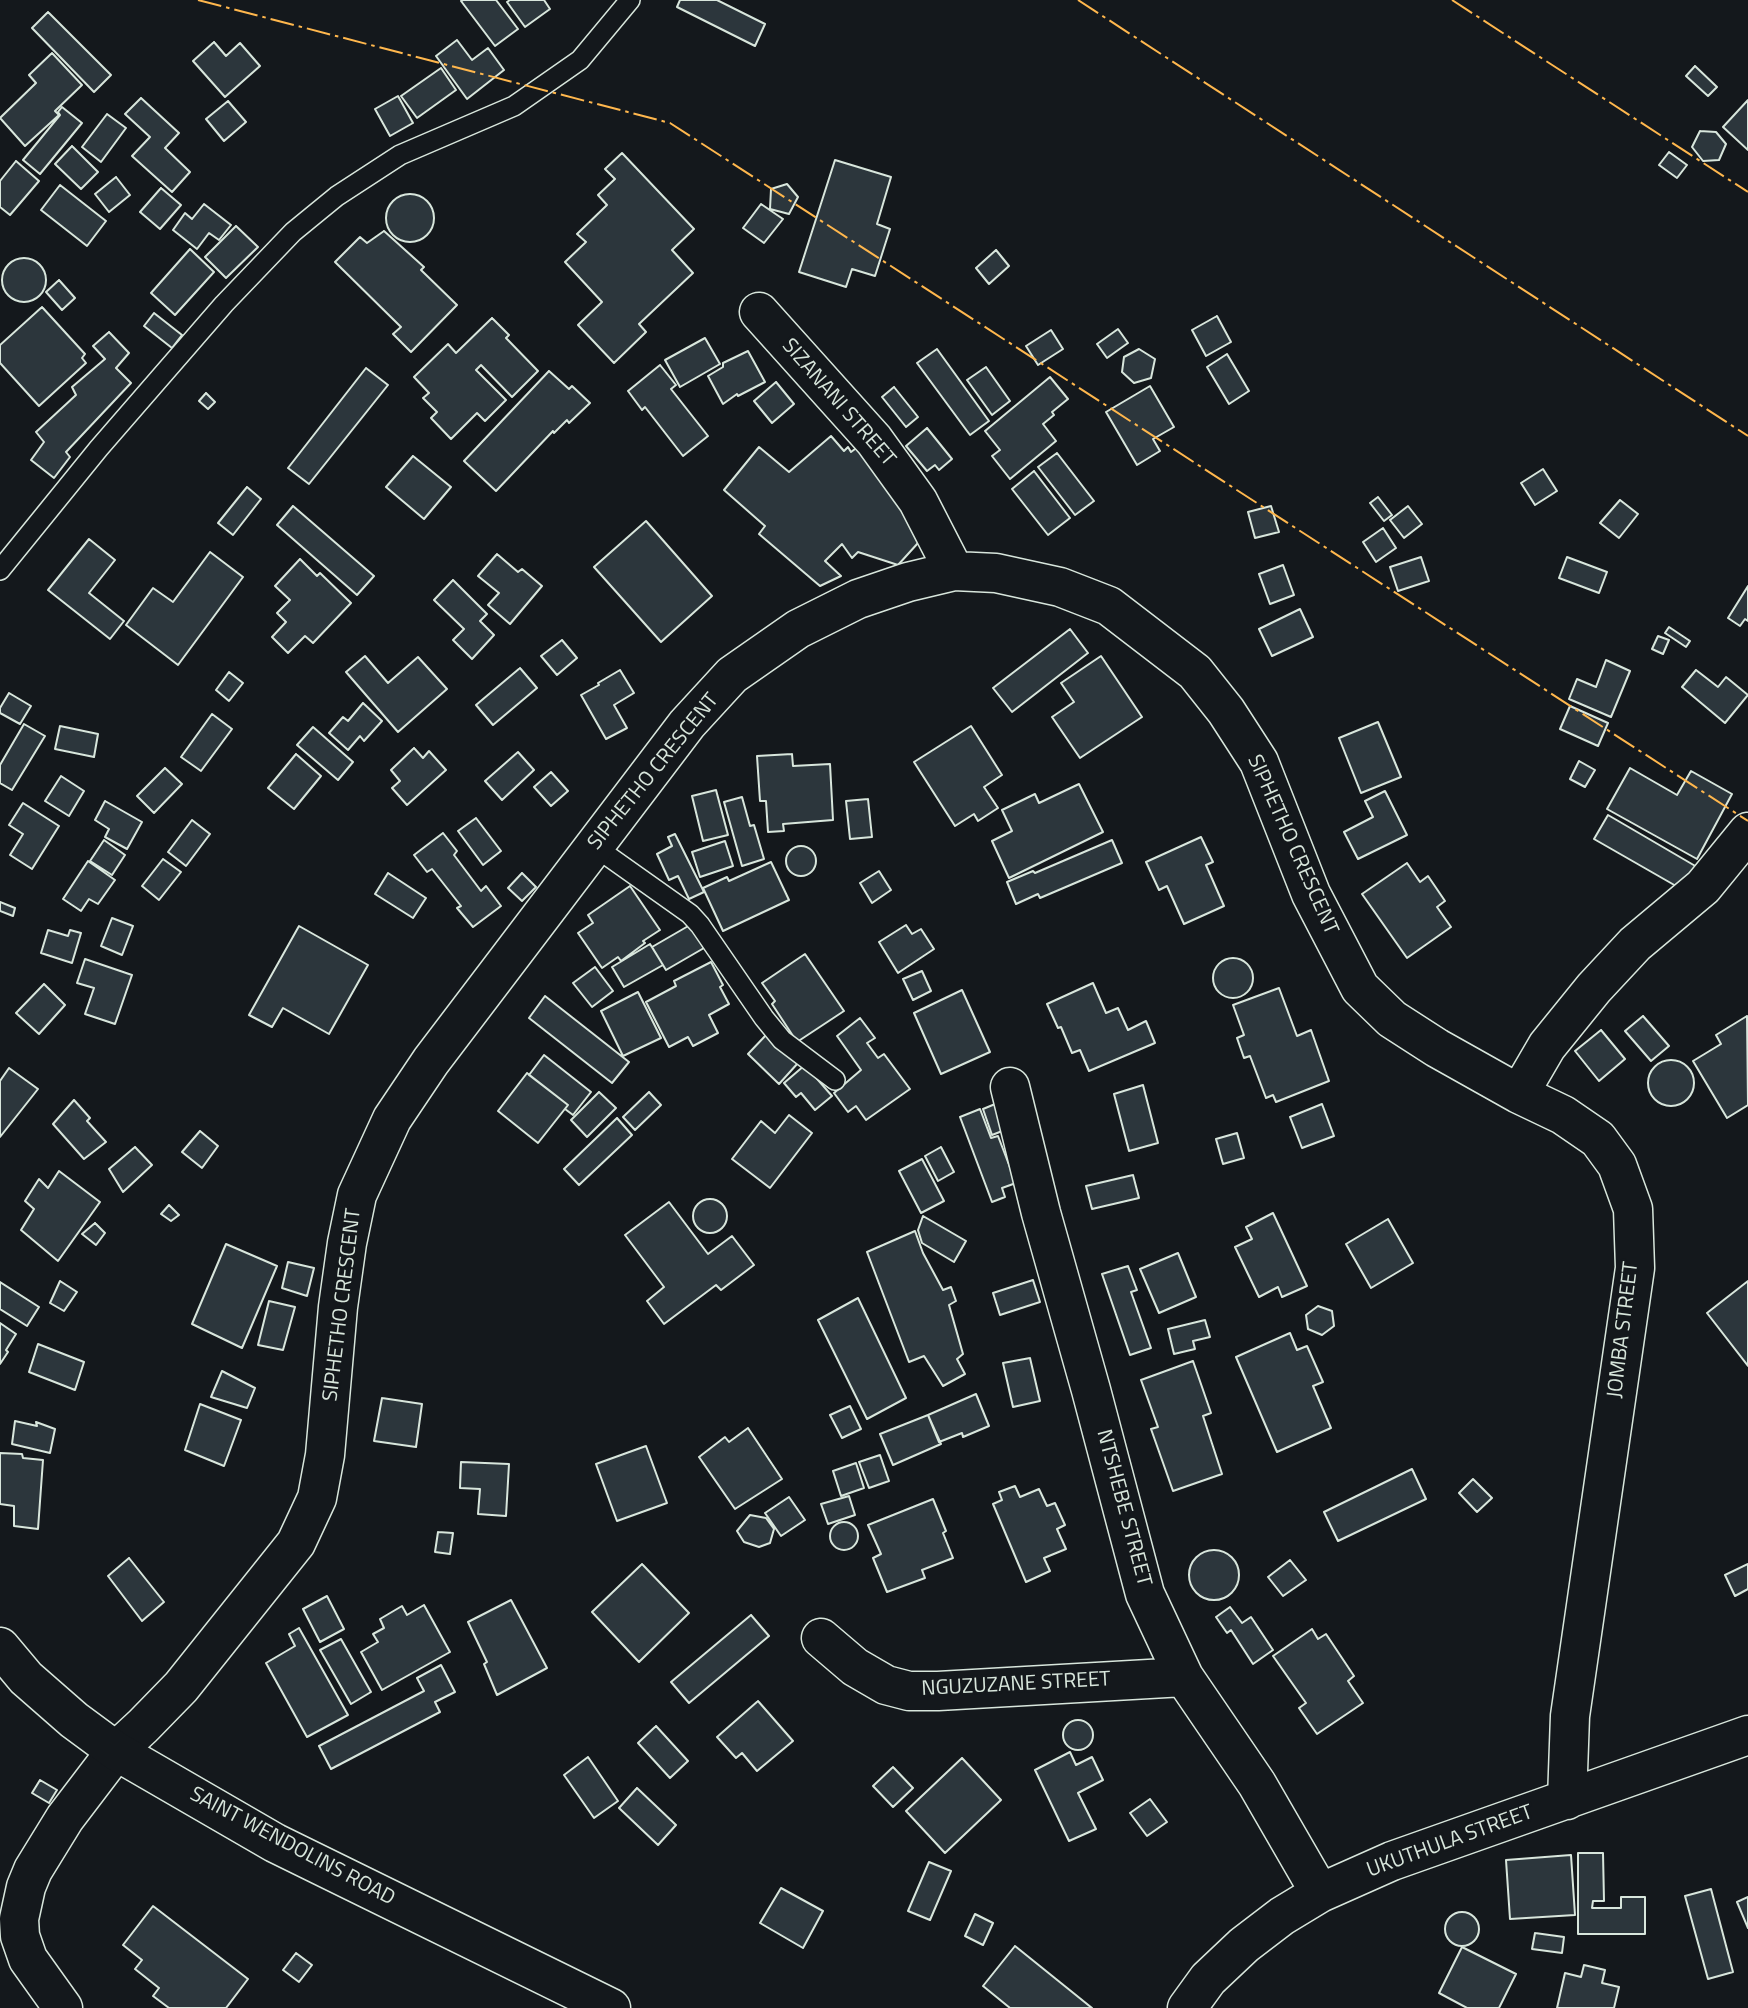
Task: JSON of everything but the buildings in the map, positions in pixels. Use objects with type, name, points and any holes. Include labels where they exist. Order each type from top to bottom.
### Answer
[{"type":"street","name":"SIZANANI STREET","points":[[759,312],[874,440],[918,501],[954,571]]},
{"type":"street","name":"SIPHETHO CRESCENT","points":[[63,2008],[28,1959],[20,1936],[20,1905],[33,1870],[65,1818],[116,1751],[181,1687],[296,1543],[317,1498],[325,1455],[338,1307],[357,1195],[392,1119],[431,1061],[687,724],[732,675],[798,629],[858,599],[908,582],[954,571],[996,573],[1060,587],[1109,606],[1195,672],[1226,711],[1259,762],[1311,894],[1360,988],[1392,1019],[1437,1048],[1520,1094]]},
{"type":"street","points":[[1520,1094],[1546,1046],[1594,988],[1634,944],[1703,887],[1748,832]]},
{"type":"street","name":"NTSHEBE STREET","points":[[1010,1087],[1041,1213],[1145,1594],[1184,1677],[1257,1784],[1320,1893]]},
{"type":"street","name":"JOMBA STREET","points":[[1520,1094],[1563,1115],[1598,1139],[1617,1165],[1633,1209],[1635,1268],[1570,1716],[1567,1800]]},
{"type":"street","name":"NGUZUZANE STREET","points":[[821,1638],[855,1667],[886,1685],[909,1691],[1184,1677]]},
{"type":"street","name":"SAINT WENDOLINS ROAD","points":[[0,1647],[36,1686],[74,1720],[116,1751],[275,1843],[611,2008]]},
{"type":"street","name":"UKUTHULA STREET","points":[[1187,2008],[1208,1979],[1244,1945],[1282,1916],[1320,1893],[1392,1861],[1748,1735]]},
{"type":"lane","points":[[0,570],[99,448],[224,304],[293,232],[337,196],[400,155],[514,106],[580,60],[630,0]]},
{"type":"lane","points":[[594,845],[690,915],[700,925],[782,1040],[835,1080]]},
{"type":"power","points":[[198,0],[670,123],[1748,821]]},
{"type":"power","points":[[1078,0],[1748,436]]},
{"type":"power","points":[[1452,0],[1748,192]]}]
